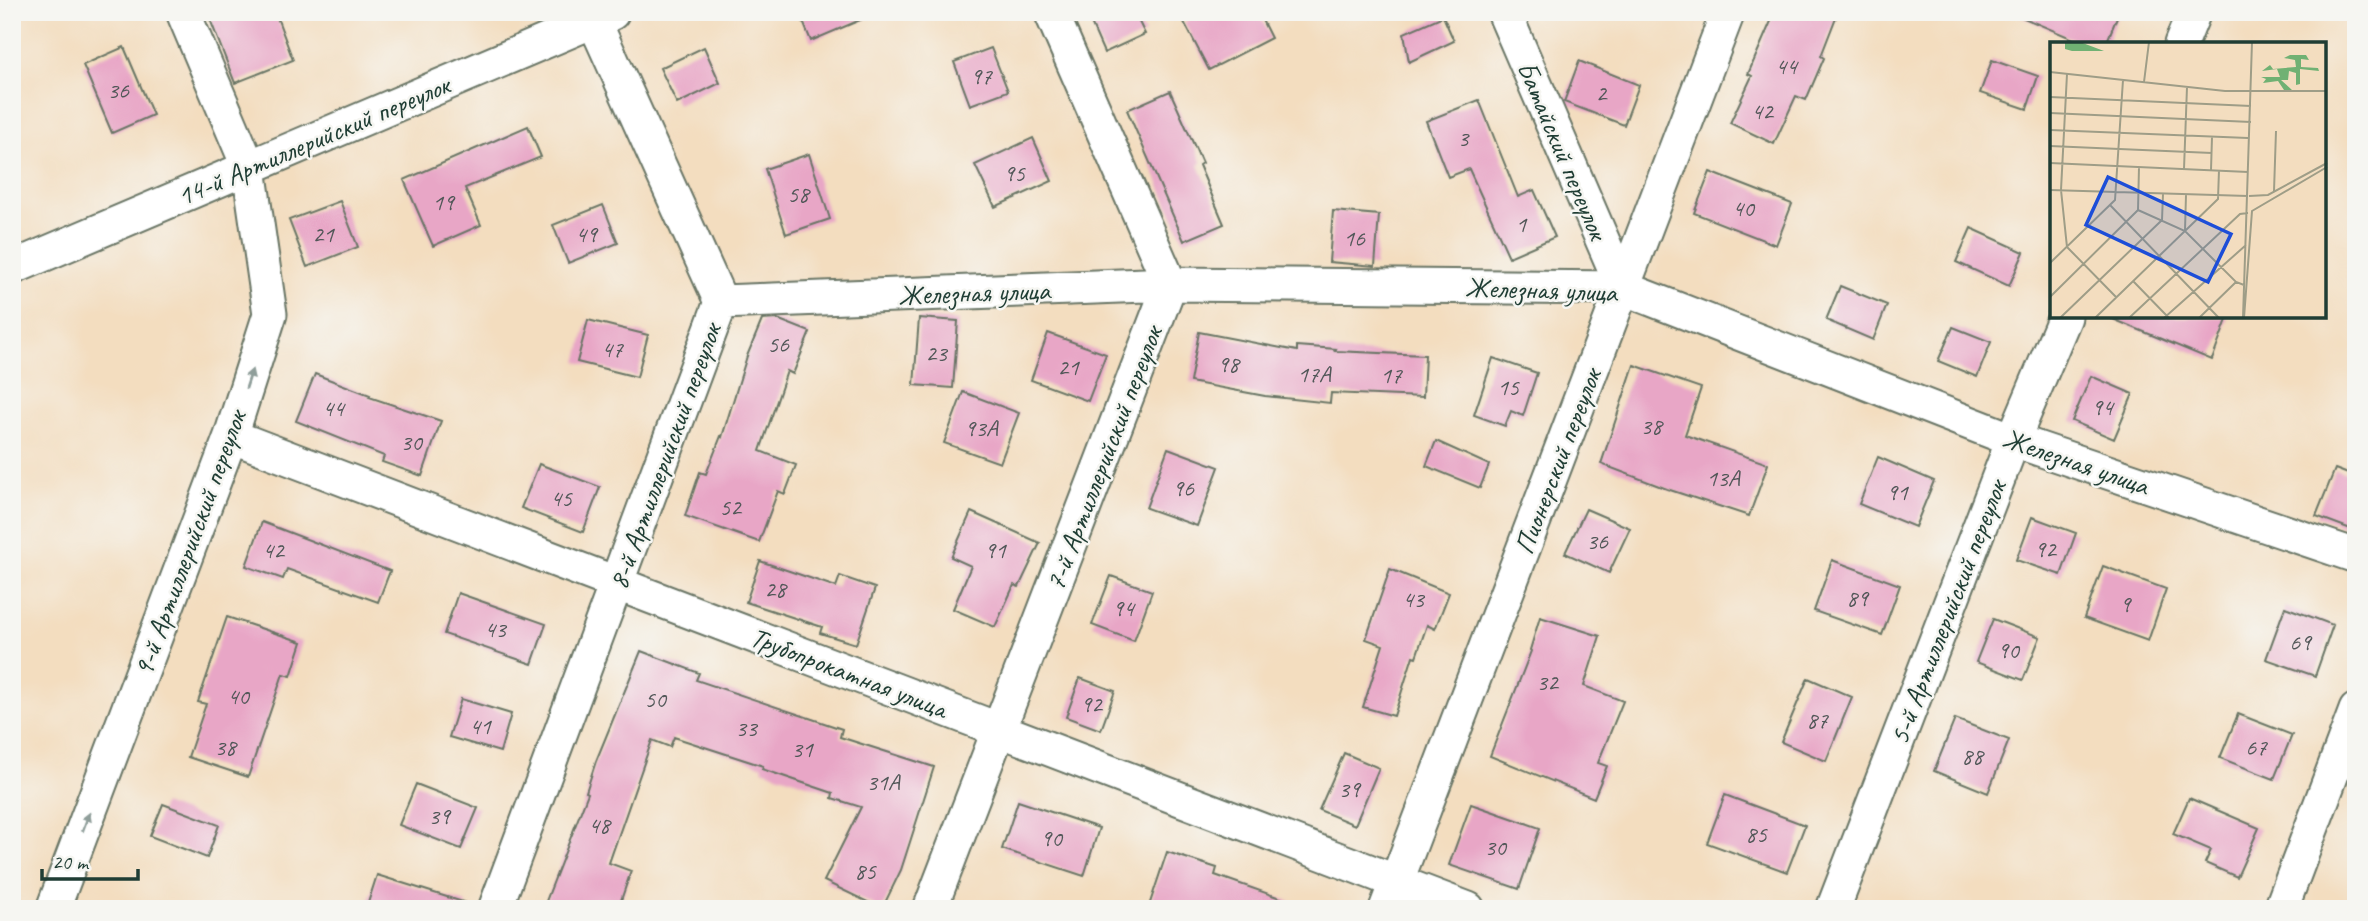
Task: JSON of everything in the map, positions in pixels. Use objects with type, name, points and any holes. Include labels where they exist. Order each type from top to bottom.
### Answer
[{"type":"street","name":"9-й Артиллерийский переулок","points":[[53,909],[231,436],[270,314],[249,168],[183,12]]},
{"type":"street","points":[[1051,12],[1170,284]]},
{"type":"street","name":"Батайский переулок","points":[[1504,12],[1623,288]]},
{"type":"street","name":"Пионерский переулок","points":[[1391,895],[1728,12]]},
{"type":"street","points":[[2182,42],[2194,12]]},
{"type":"street","name":"14-й Артиллерийский переулок","points":[[12,268],[599,15]]},
{"type":"street","name":"8-й Артиллерийский переулок","points":[[495,909],[721,302],[599,15]]},
{"type":"street","name":"Железная улица","points":[[721,302],[1170,284],[1623,288],[2013,440],[2356,556]]},
{"type":"street","name":"7-й Артиллерийский переулок","points":[[930,909],[1170,284]]},
{"type":"street","name":"5-й Артиллерийский переулок","points":[[1833,909],[2013,440],[2065,318]]},
{"type":"street","name":"Трубопрокатная улица","points":[[231,436],[999,730],[1391,895],[1468,909]]},
{"type":"street","points":[[2281,909],[2356,710]]},
{"type":"building","points":[[227,12],[275,12],[293,60],[235,83],[210,19]]},
{"type":"building","points":[[799,12],[879,12],[811,41]]},
{"type":"building","points":[[1086,12],[1134,12],[1145,34],[1104,53]]},
{"type":"building","points":[[1204,12],[1258,12],[1271,38],[1209,70],[1184,22]]},
{"type":"building","points":[[1775,12],[1838,12],[1821,56],[1824,58],[1806,100],[1796,96],[1774,144],[1730,123],[1752,76],[1748,74]]},
{"type":"building","points":[[2010,12],[2119,12],[2107,42],[2080,42]]},
{"type":"building","points":[[1443,16],[1454,41],[1409,62],[1404,33]]},
{"type":"building","points":[[124,47],[153,115],[112,133],[83,65]]},
{"type":"building","points":[[704,47],[720,83],[677,104],[660,68]]},
{"type":"building","points":[[991,48],[1008,91],[970,105],[954,62]]},
{"type":"building","points":[[1992,60],[2038,76],[2027,109],[1980,93]]},
{"type":"building","points":[[1579,61],[1639,85],[1624,125],[1564,102]]},
{"type":"building","points":[[1170,91],[1202,163],[1199,165],[1224,224],[1184,241],[1127,110]]},
{"type":"building","points":[[1479,100],[1518,197],[1534,190],[1555,237],[1509,257],[1469,169],[1448,177],[1426,121]]},
{"type":"building","points":[[528,126],[541,157],[465,188],[481,225],[433,246],[404,180]]},
{"type":"building","points":[[1033,138],[1052,181],[995,207],[975,165]]},
{"type":"building","points":[[809,154],[830,219],[786,234],[765,169]]},
{"type":"building","points":[[1710,172],[1792,204],[1776,245],[1694,213]]},
{"type":"building","points":[[340,201],[358,247],[307,267],[289,220]]},
{"type":"building","points":[[603,205],[618,243],[568,263],[553,225]]},
{"type":"building","points":[[1333,211],[1379,215],[1375,266],[1329,262]]},
{"type":"building","points":[[1971,228],[2024,252],[2009,286],[1956,262]]},
{"type":"building","points":[[1840,286],[1887,305],[1873,340],[1826,320]]},
{"type":"building","points":[[919,318],[958,321],[953,388],[914,385]]},
{"type":"building","points":[[2110,318],[2228,318],[2212,360]]},
{"type":"building","points":[[777,319],[810,332],[793,374],[787,371],[760,451],[796,465],[785,494],[778,491],[759,542],[685,516],[700,472],[706,474],[722,437],[747,356],[762,320]]},
{"type":"building","points":[[588,320],[648,335],[637,377],[577,362]]},
{"type":"building","points":[[1953,327],[1991,342],[1977,377],[1938,361]]},
{"type":"building","points":[[1199,332],[1297,351],[1297,346],[1336,349],[1335,351],[1425,355],[1423,397],[1331,393],[1330,403],[1265,396],[1190,382]]},
{"type":"building","points":[[1048,333],[1106,354],[1088,401],[1031,380]]},
{"type":"building","points":[[1493,358],[1537,373],[1523,416],[1511,411],[1505,426],[1474,415]]},
{"type":"building","points":[[1634,365],[1701,388],[1685,435],[1768,464],[1749,516],[1601,464]]},
{"type":"building","points":[[315,374],[370,395],[369,397],[441,421],[422,476],[382,462],[384,456],[296,421]]},
{"type":"building","points":[[2091,376],[2133,394],[2114,439],[2072,421]]},
{"type":"building","points":[[963,392],[1019,413],[1000,463],[944,443]]},
{"type":"building","points":[[1436,441],[1489,465],[1480,488],[1426,466]]},
{"type":"building","points":[[1168,448],[1219,467],[1197,526],[1146,508]]},
{"type":"building","points":[[1878,457],[1934,481],[1915,527],[1859,504]]},
{"type":"building","points":[[539,464],[600,487],[583,532],[521,508]]},
{"type":"building","points":[[2335,469],[2356,477],[2356,531],[2316,516]]},
{"type":"building","points":[[1586,509],[1630,528],[1609,573],[1565,553]]},
{"type":"building","points":[[971,512],[1040,543],[1019,587],[1014,585],[995,627],[953,609],[971,566],[951,557]]},
{"type":"building","points":[[2032,517],[2076,533],[2061,575],[2016,560]]},
{"type":"building","points":[[262,522],[390,571],[378,602],[287,569],[283,579],[246,566]]},
{"type":"building","points":[[1832,560],[1900,585],[1882,635],[1814,611]]},
{"type":"building","points":[[760,561],[836,587],[840,576],[875,588],[856,644],[820,633],[822,627],[746,602]]},
{"type":"building","points":[[2103,566],[2166,589],[2148,641],[2084,618]]},
{"type":"building","points":[[1390,569],[1449,593],[1435,629],[1427,625],[1416,657],[1413,656],[1394,716],[1363,707],[1383,645],[1366,639]]},
{"type":"building","points":[[1111,576],[1152,591],[1134,641],[1092,625]]},
{"type":"building","points":[[458,593],[546,624],[532,664],[444,634]]},
{"type":"building","points":[[2285,607],[2333,625],[2315,676],[2266,659]]},
{"type":"building","points":[[227,617],[302,642],[291,676],[283,674],[248,777],[188,757],[206,704],[198,702]]},
{"type":"building","points":[[1540,617],[1600,636],[1584,686],[1623,701],[1598,763],[1607,766],[1594,798],[1490,756],[1531,651]]},
{"type":"building","points":[[1993,619],[2040,637],[2023,680],[1976,662]]},
{"type":"building","points":[[641,651],[699,673],[696,680],[842,729],[840,737],[934,767],[901,870],[882,909],[824,881],[861,807],[832,798],[833,793],[762,769],[763,766],[674,737],[670,747],[652,740],[609,863],[631,871],[618,909],[543,909],[588,793],[586,792],[596,761]]},
{"type":"building","points":[[1080,678],[1115,691],[1101,730],[1066,717]]},
{"type":"building","points":[[1808,678],[1852,697],[1826,761],[1781,742]]},
{"type":"building","points":[[461,699],[511,714],[500,752],[449,737]]},
{"type":"building","points":[[2238,714],[2292,735],[2274,779],[2220,758]]},
{"type":"building","points":[[1955,719],[2009,740],[1988,793],[1934,771]]},
{"type":"building","points":[[1344,753],[1379,768],[1355,825],[1319,810]]},
{"type":"building","points":[[416,784],[478,808],[461,849],[399,825]]},
{"type":"building","points":[[1725,795],[1805,825],[1787,872],[1707,843]]},
{"type":"building","points":[[2189,798],[2259,828],[2237,877],[2205,863],[2211,850],[2173,834]]},
{"type":"building","points":[[1018,801],[1099,828],[1084,876],[1002,849]]},
{"type":"building","points":[[163,804],[219,825],[207,858],[150,836]]},
{"type":"building","points":[[1471,804],[1540,828],[1519,889],[1449,865]]},
{"type":"building","points":[[1167,852],[1217,868],[1215,875],[1300,905],[1299,909],[1148,909]]},
{"type":"building","points":[[377,875],[466,903],[465,909],[366,909]]}]
